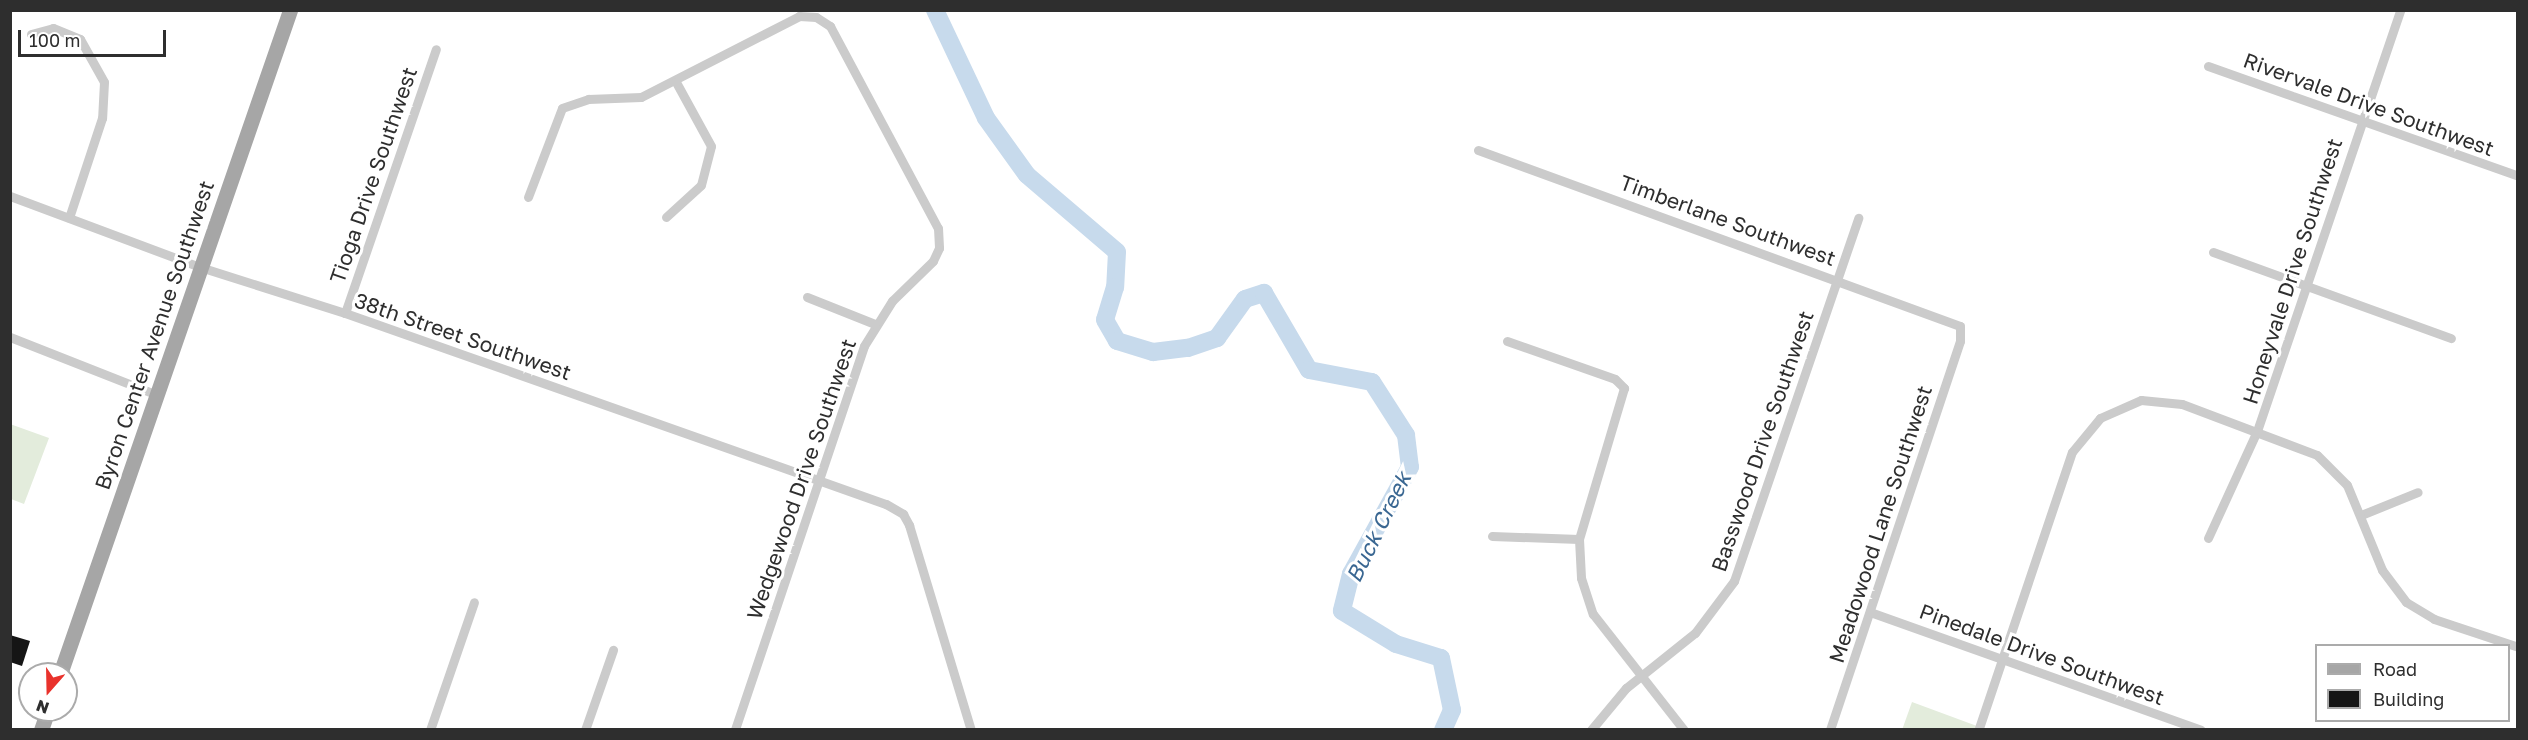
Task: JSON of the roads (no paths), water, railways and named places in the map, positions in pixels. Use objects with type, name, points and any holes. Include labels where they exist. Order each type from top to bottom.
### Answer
[{"type":"main road","name":"Byron Center Avenue Southwest","points":[[64,662],[155,394],[290,10]]},
{"type":"street","name":"Honeyvale Drive Southwest","points":[[2208,538],[2257,432],[2360,120],[2400,10]]},
{"type":"street","name":"Wedgewood Drive Southwest","points":[[528,197],[562,108],[588,99],[641,97],[676,82],[799,16],[816,17],[830,27],[938,228],[939,248],[933,261],[875,324],[818,479],[735,729]]},
{"type":"street","points":[[31,34],[53,27],[80,39],[104,82],[102,118],[69,218]]},
{"type":"street","name":"Tioga Drive Southwest","points":[[345,313],[436,49]]},
{"type":"street","name":"Rivervale Drive Southwest","points":[[2208,66],[2517,176]]},
{"type":"street","points":[[666,217],[701,185],[711,146],[676,82]]},
{"type":"street","name":"Timberlane Southwest","points":[[1478,150],[1952,320],[1962,329]]},
{"type":"street","name":"38th Street Southwest","points":[[10,196],[200,267],[345,313],[818,479],[903,514],[970,729]]},
{"type":"street","name":"Basswood Drive Southwest","points":[[1591,729],[1641,676],[1695,633],[1734,581],[1858,219]]},
{"type":"street","points":[[2213,252],[2451,338]]},
{"type":"street","points":[[807,297],[875,324]]},
{"type":"street","name":"Meadowood Lane Southwest","points":[[1830,729],[1962,329]]},
{"type":"street","points":[[10,337],[155,394]]},
{"type":"street","points":[[1507,341],[1615,379],[1624,388],[1625,399],[1579,539],[1581,578],[1589,606],[1684,729]]},
{"type":"street","points":[[1979,728],[2072,452],[2094,423],[2109,412],[2136,401],[2163,400],[2257,432],[2325,460],[2347,485],[2387,579],[2406,602],[2434,619],[2508,644]]},
{"type":"street","points":[[2361,515],[2418,492]]},
{"type":"street","points":[[1492,536],[1579,539]]},
{"type":"street","points":[[430,729],[474,602]]},
{"type":"street","name":"Pinedale Drive Southwest","points":[[1870,612],[2201,729]]},
{"type":"street","points":[[585,729],[613,650]]},
{"type":"waterway","name":"Buck Creek","points":[[935,10],[986,118],[1027,175],[1117,252],[1115,287],[1105,320],[1117,341],[1153,352],[1188,348],[1217,338],[1245,299],[1264,293],[1309,370],[1372,382],[1406,435],[1410,467],[1351,574],[1342,611],[1396,644],[1441,658],[1452,710],[1443,730]]}]
